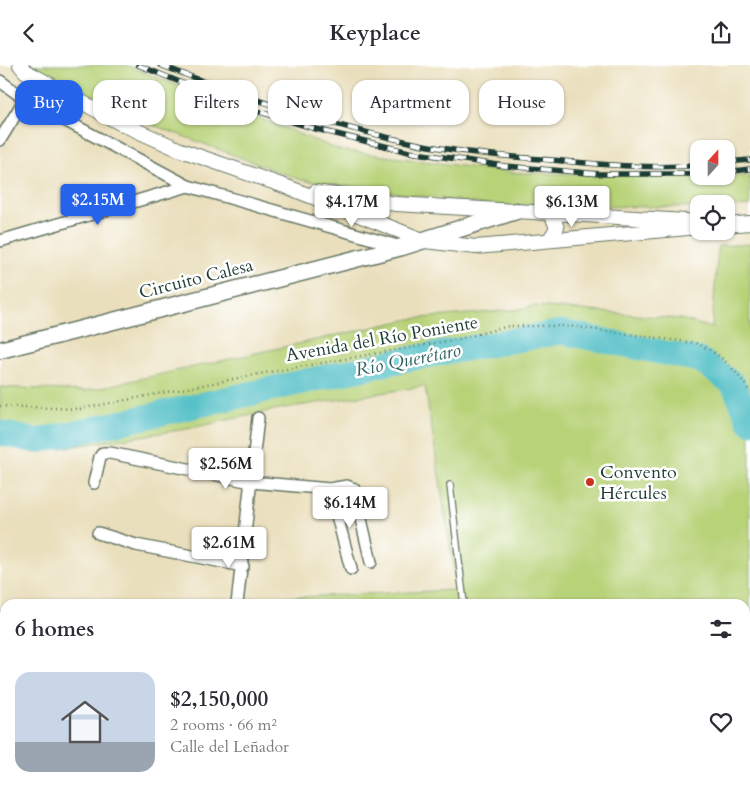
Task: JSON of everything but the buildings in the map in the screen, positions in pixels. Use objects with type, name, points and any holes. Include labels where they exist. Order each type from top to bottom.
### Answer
[{"type":"main road","name":"Circuito Calesa","points":[[0,350],[425,241],[516,211]]},
{"type":"street","points":[[20,65],[25,71],[120,123],[178,149],[290,188],[425,241],[476,247],[690,228]]},
{"type":"street","points":[[0,81],[15,92]]},
{"type":"street","points":[[0,140],[15,115]]},
{"type":"street","points":[[74,125],[188,186],[402,247]]},
{"type":"street","points":[[0,241],[188,186]]},
{"type":"street","points":[[290,188],[396,204],[690,221]]},
{"type":"street","points":[[550,239],[557,228],[551,213]]},
{"type":"street","points":[[238,599],[243,566],[258,418]]},
{"type":"street","points":[[94,483],[100,457],[104,453],[251,482],[330,489],[347,487],[354,489],[371,562]]},
{"type":"street","points":[[330,489],[351,569]]},
{"type":"street","points":[[98,533],[136,545],[243,566]]},
{"type":"lane","points":[[450,485],[463,599]]},
{"type":"path","name":"Avenida del Río Poniente","points":[[0,406],[80,409],[258,374],[459,339],[509,326],[568,326],[695,343],[711,349],[723,357],[750,392]]},
{"type":"green space","points":[[21,65],[126,65],[164,80],[93,80],[93,101],[83,96],[83,80],[51,80]]},
{"type":"green space","points":[[165,81],[175,85],[175,125],[258,125],[258,118],[268,122],[268,125],[276,125],[339,150],[515,173],[690,175],[690,185],[735,185],[735,176],[750,176],[750,206],[735,207],[735,195],[690,195],[690,207],[494,206],[301,180],[153,125],[165,125]]},
{"type":"green space","name":"Convento Hércules","points":[[750,244],[750,599],[251,599],[457,590],[425,386],[279,409],[187,429],[62,448],[0,446],[0,387],[85,391],[410,319],[514,310],[535,306],[681,319],[712,328],[718,246]]},
{"type":"waterway","name":"Río Querétaro","points":[[0,433],[37,441],[397,361],[561,332],[700,360],[733,384],[750,422]]},
{"type":"railway","points":[[138,65],[234,104],[316,129],[409,152],[505,166],[600,174],[690,174]]},
{"type":"railway","points":[[160,65],[221,88],[314,118],[428,146],[486,154],[596,164],[648,167],[690,166]]},
{"type":"railway","points":[[735,161],[750,160]]},
{"type":"railway","points":[[735,171],[750,169]]},
{"type":"place","name":"Convento Hércules","points":[[590,482]]}]
